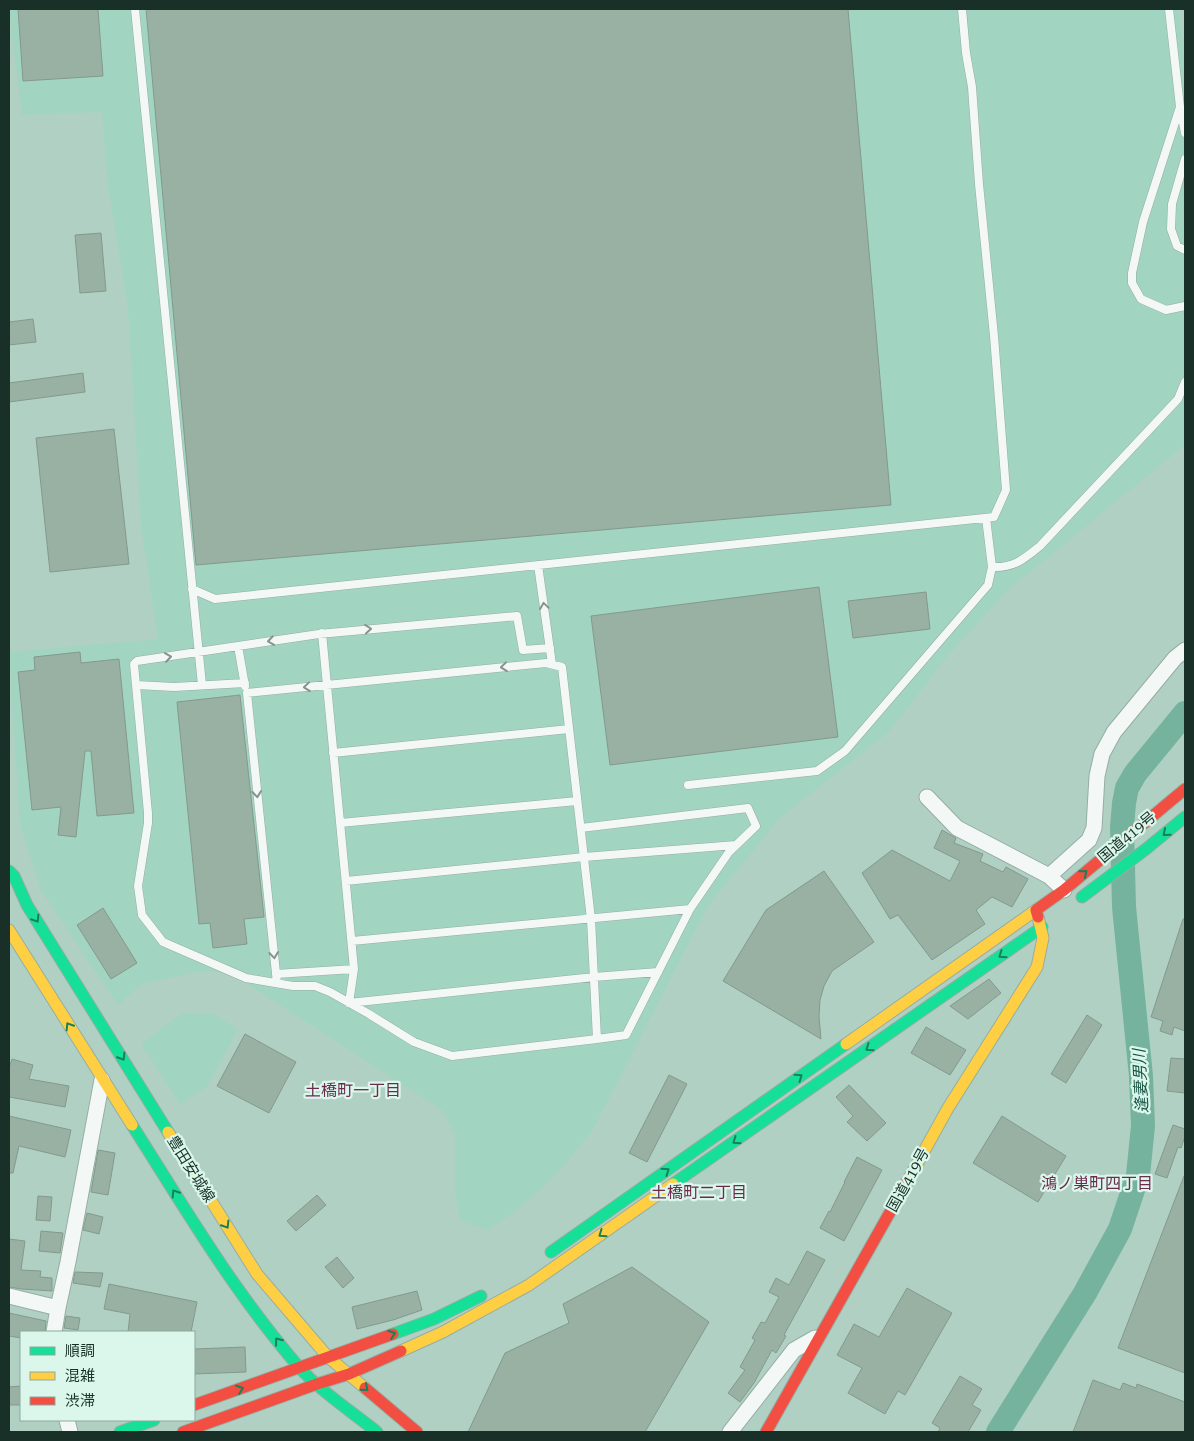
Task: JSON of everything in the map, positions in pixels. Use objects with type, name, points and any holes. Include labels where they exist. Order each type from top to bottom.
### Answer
[{"type":"main road","name":"国道419号","points":[[766,1432],[948,1108],[1036,967],[1043,947],[1046,925],[1036,910],[1064,890],[1185,789]]},
{"type":"main road","name":"国道419号","points":[[1070,906],[1146,849],[1185,816]]},
{"type":"main road","name":"豊田安城線","points":[[10,874],[257,1274],[328,1357],[417,1432]]},
{"type":"main road","points":[[542,1258],[1036,910]]},
{"type":"main road","points":[[183,1432],[349,1374],[443,1332],[528,1285],[1046,925]]},
{"type":"main road","name":"豊田安城線","points":[[9,930],[102,1080],[242,1296],[298,1367],[378,1432]]},
{"type":"main road","points":[[195,1405],[434,1318],[494,1289]]},
{"type":"main road","points":[[120,1432],[151,1421]]},
{"type":"street","points":[[1049,876],[1089,840],[1094,828],[1097,776],[1102,754],[1114,732],[1175,658],[1185,650]]},
{"type":"street","points":[[928,797],[957,828],[1049,876],[1064,890]]},
{"type":"street","points":[[54,1331],[102,1080]]},
{"type":"street","points":[[9,1296],[58,1308]]},
{"type":"street","points":[[730,1432],[794,1350],[822,1334]]},
{"type":"lane","points":[[135,9],[202,685]]},
{"type":"lane","points":[[192,589],[216,599],[994,517],[1006,490],[972,87],[966,53],[962,9]]},
{"type":"lane","points":[[1169,9],[1180,107],[1185,133]]},
{"type":"lane","points":[[1180,107],[1143,222],[1132,273],[1132,284],[1141,299],[1166,310],[1185,306]]},
{"type":"lane","points":[[1185,159],[1172,204],[1171,229],[1178,246],[1185,250]]},
{"type":"lane","points":[[992,567],[1012,565],[1025,558],[1040,546],[1178,399],[1185,382]]},
{"type":"lane","points":[[688,784],[817,771],[845,751],[988,584],[992,567],[986,518]]},
{"type":"lane","points":[[538,565],[552,664]]},
{"type":"lane","points":[[523,665],[523,650],[517,616],[320,634],[137,661],[134,664],[148,813],[138,886],[142,915],[162,942],[246,978],[293,986],[315,986],[349,1002],[414,1042],[452,1056],[626,1035],[690,909],[729,852],[756,826],[748,808],[581,828]]},
{"type":"lane","points":[[320,634],[352,941],[354,968],[349,1002]]},
{"type":"lane","points":[[238,646],[247,693],[277,984]]},
{"type":"lane","points":[[523,650],[550,648]]},
{"type":"lane","points":[[247,693],[546,663],[562,667],[591,919],[597,1039]]},
{"type":"lane","points":[[136,685],[174,687],[245,683]]},
{"type":"lane","points":[[333,753],[569,729]]},
{"type":"lane","points":[[340,823],[577,801]]},
{"type":"lane","points":[[346,881],[584,857],[736,845]]},
{"type":"lane","points":[[352,941],[690,909]]},
{"type":"lane","points":[[276,974],[354,968]]},
{"type":"lane","points":[[349,1002],[658,972]]},
{"type":"shaded area","points":[[9,9],[1178,9],[1185,61],[1185,445],[1006,592],[946,658],[889,732],[780,818],[708,906],[594,1128],[559,1172],[520,1208],[487,1230],[460,1220],[455,1189],[455,1136],[443,1111],[232,974],[202,971],[142,984],[118,1005],[41,890],[20,825],[9,652],[158,639],[141,527],[128,309],[108,187],[102,112],[22,115]]},
{"type":"shaded area","points":[[182,1013],[212,1013],[238,1029],[207,1087],[180,1104],[141,1044]]},
{"type":"building","points":[[18,9],[98,9],[103,76],[23,81]]},
{"type":"building","points":[[146,9],[848,9],[891,505],[196,565]]},
{"type":"building","points":[[101,233],[106,291],[80,293],[75,235]]},
{"type":"building","points":[[33,319],[36,342],[9,345],[9,322]]},
{"type":"building","points":[[83,373],[85,392],[9,402],[9,383]]},
{"type":"building","points":[[114,429],[129,564],[50,572],[36,438]]},
{"type":"building","points":[[819,587],[838,737],[610,765],[591,616]]},
{"type":"building","points":[[926,592],[930,629],[853,638],[848,601]]},
{"type":"building","points":[[80,652],[81,663],[119,659],[134,813],[97,816],[91,751],[85,751],[76,837],[58,835],[61,807],[32,810],[18,672],[35,670],[34,657]]},
{"type":"building","points":[[240,695],[264,917],[244,919],[247,944],[213,948],[210,923],[199,924],[177,702]]},
{"type":"building","points":[[942,830],[956,838],[954,843],[983,854],[980,861],[1003,872],[1006,867],[1028,879],[1012,907],[992,897],[976,910],[985,924],[932,960],[898,915],[890,919],[862,873],[892,850],[950,881],[960,861],[934,848]]},
{"type":"building","points":[[824,871],[874,942],[832,971],[824,986],[820,1000],[821,1039],[723,981],[766,910]]},
{"type":"building","points":[[103,908],[137,963],[111,979],[77,925]]},
{"type":"building","points":[[1183,919],[1185,919],[1185,1031],[1174,1027],[1172,1035],[1160,1031],[1163,1021],[1151,1017]]},
{"type":"building","points":[[989,979],[1001,993],[968,1019],[950,1006]]},
{"type":"building","points":[[1087,1015],[1102,1025],[1066,1083],[1051,1074]]},
{"type":"building","points":[[926,1027],[966,1050],[950,1075],[911,1053]]},
{"type":"building","points":[[245,1034],[296,1062],[269,1113],[217,1086]]},
{"type":"building","points":[[1171,1058],[1185,1059],[1185,1093],[1167,1091]]},
{"type":"building","points":[[12,1059],[33,1065],[29,1079],[69,1086],[65,1107],[9,1097],[9,1068]]},
{"type":"building","points":[[669,1075],[687,1084],[647,1162],[629,1153]]},
{"type":"building","points":[[849,1085],[886,1123],[867,1141],[847,1122],[853,1116],[836,1097]]},
{"type":"building","points":[[9,1116],[71,1130],[65,1157],[19,1146],[13,1173],[9,1173]]},
{"type":"building","points":[[1002,1116],[1066,1156],[1038,1202],[973,1163]]},
{"type":"building","points":[[1173,1125],[1185,1129],[1185,1136],[1181,1148],[1178,1147],[1167,1178],[1155,1174]]},
{"type":"building","points":[[98,1150],[115,1153],[108,1195],[91,1192]]},
{"type":"building","points":[[857,1157],[882,1170],[844,1241],[820,1228]]},
{"type":"building","points":[[1185,1176],[1185,1373],[1118,1348]]},
{"type":"building","points":[[317,1195],[326,1205],[296,1231],[287,1221]]},
{"type":"building","points":[[38,1196],[52,1197],[50,1221],[36,1220]]},
{"type":"building","points":[[87,1213],[103,1217],[99,1234],[83,1230]]},
{"type":"building","points":[[41,1231],[63,1233],[60,1253],[39,1251]]},
{"type":"building","points":[[9,1239],[25,1241],[21,1270],[41,1271],[40,1277],[52,1278],[52,1291],[9,1287]]},
{"type":"building","points":[[807,1251],[825,1260],[776,1353],[772,1350],[754,1383],[740,1402],[728,1393],[745,1370],[740,1367],[755,1340],[752,1338],[761,1322],[765,1323],[779,1297],[769,1292],[776,1278],[789,1285]]},
{"type":"building","points":[[337,1257],[354,1278],[343,1288],[325,1267]]},
{"type":"building","points":[[632,1267],[709,1322],[645,1432],[468,1432],[505,1353],[569,1323],[563,1304]]},
{"type":"building","points":[[75,1272],[103,1273],[100,1287],[73,1283]]},
{"type":"building","points":[[109,1284],[197,1302],[191,1331],[128,1331],[130,1314],[104,1309]]},
{"type":"building","points":[[907,1288],[952,1313],[905,1395],[898,1391],[885,1414],[848,1393],[862,1368],[837,1355],[854,1324],[879,1337]]},
{"type":"building","points":[[417,1291],[422,1310],[357,1329],[352,1307]]},
{"type":"building","points":[[9,1313],[46,1321],[45,1331],[20,1331],[20,1338],[9,1336]]},
{"type":"building","points":[[66,1316],[80,1318],[78,1330],[64,1328]]},
{"type":"building","points":[[245,1347],[246,1372],[195,1374],[195,1349]]},
{"type":"building","points":[[960,1376],[982,1389],[972,1405],[981,1410],[968,1432],[938,1432],[940,1428],[932,1423]]},
{"type":"building","points":[[1093,1380],[1120,1390],[1123,1383],[1136,1388],[1137,1384],[1185,1402],[1185,1432],[1073,1432]]},
{"type":"building","points":[[20,1386],[20,1405],[9,1405],[9,1387]]},
{"type":"waterway","name":"逢妻男川","points":[[998,1432],[1085,1293],[1120,1229],[1138,1175],[1143,1126],[1141,1076],[1124,907],[1122,827],[1124,803],[1127,788],[1135,774],[1185,713]]},
{"type":"traffic: fast","points":[[1082,897],[1185,817]]},
{"type":"traffic: fast","points":[[9,871],[14,876],[27,905],[168,1132]]},
{"type":"traffic: fast","points":[[673,1184],[1042,927]]},
{"type":"traffic: fast","points":[[551,1252],[846,1044]]},
{"type":"traffic: fast","points":[[132,1125],[210,1248],[252,1309],[275,1338],[306,1375],[377,1432]]},
{"type":"traffic: fast","points":[[393,1334],[434,1319],[481,1296]]},
{"type":"traffic: fast","points":[[120,1432],[151,1421]]},
{"type":"traffic: slow","points":[[846,1044],[1036,910]]},
{"type":"traffic: slow","points":[[907,1182],[948,1108],[1037,967],[1043,938],[1038,917]]},
{"type":"traffic: slow","points":[[9,930],[132,1125]]},
{"type":"traffic: slow","points":[[168,1132],[257,1274],[328,1357],[365,1388]]},
{"type":"traffic: slow","points":[[401,1351],[443,1332],[529,1285],[673,1184]]},
{"type":"traffic: jam","points":[[1038,917],[1036,910],[1064,890],[1185,789]]},
{"type":"traffic: jam","points":[[766,1432],[907,1182]]},
{"type":"traffic: jam","points":[[195,1405],[393,1334]]},
{"type":"traffic: jam","points":[[183,1432],[349,1374],[401,1351]]},
{"type":"traffic: jam","points":[[365,1388],[417,1432]]},
{"type":"district","name":"土橋町一丁目","points":[[353,1090]]},
{"type":"district","name":"鴻ノ巣町四丁目","points":[[1097,1183]]},
{"type":"district","name":"土橋町二丁目","points":[[699,1192]]}]
